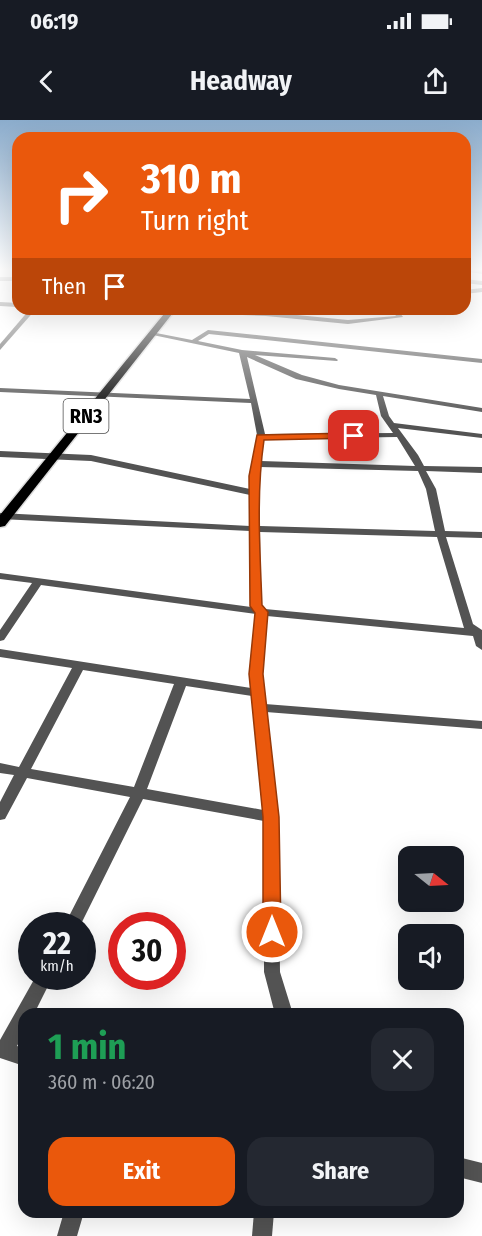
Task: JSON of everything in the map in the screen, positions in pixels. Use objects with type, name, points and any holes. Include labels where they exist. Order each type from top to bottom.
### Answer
[{"type":"highway","name":"RN3","points":[[2,518],[163,320]]},
{"type":"street","points":[[0,348],[24,320]]},
{"type":"street","points":[[328,320],[348,322],[368,320]]},
{"type":"street","points":[[193,342],[208,332],[482,362]]},
{"type":"street","points":[[151,334],[242,352],[335,360]]},
{"type":"street","points":[[242,352],[299,377],[379,394],[482,410]]},
{"type":"street","points":[[242,352],[260,437],[258,464],[254,476],[254,529],[256,606],[262,612]]},
{"type":"street","points":[[0,390],[254,401]]},
{"type":"street","points":[[379,394],[385,416],[420,467],[431,489],[441,534],[468,626],[480,633]]},
{"type":"street","points":[[391,424],[482,436]]},
{"type":"street","points":[[260,437],[399,435]]},
{"type":"street","points":[[0,454],[90,458],[254,493]]},
{"type":"street","points":[[258,464],[482,470]]},
{"type":"street","points":[[2,518],[254,529],[482,535]]},
{"type":"street","points":[[0,576],[262,612],[480,633]]},
{"type":"street","points":[[1,633],[38,582]]},
{"type":"street","points":[[262,612],[256,674],[271,817],[272,972],[282,1008]]},
{"type":"street","points":[[480,633],[482,646]]},
{"type":"street","points":[[0,653],[258,693]]},
{"type":"street","points":[[0,815],[80,665]]},
{"type":"street","points":[[79,912],[139,793],[181,682]]},
{"type":"street","points":[[261,708],[482,725]]},
{"type":"street","points":[[0,768],[271,817]]},
{"type":"street","points":[[28,1008],[37,990]]},
{"type":"street","points":[[18,1025],[2,1050],[18,1055]]},
{"type":"street","points":[[464,1168],[482,1173]]},
{"type":"street","points":[[67,1236],[72,1218]]},
{"type":"street","points":[[262,1236],[264,1218]]},
{"type":"route","points":[[272,932],[271,817],[266,745],[256,674],[262,612],[256,606],[253,514],[254,476],[258,464],[260,437],[354,436]]}]
